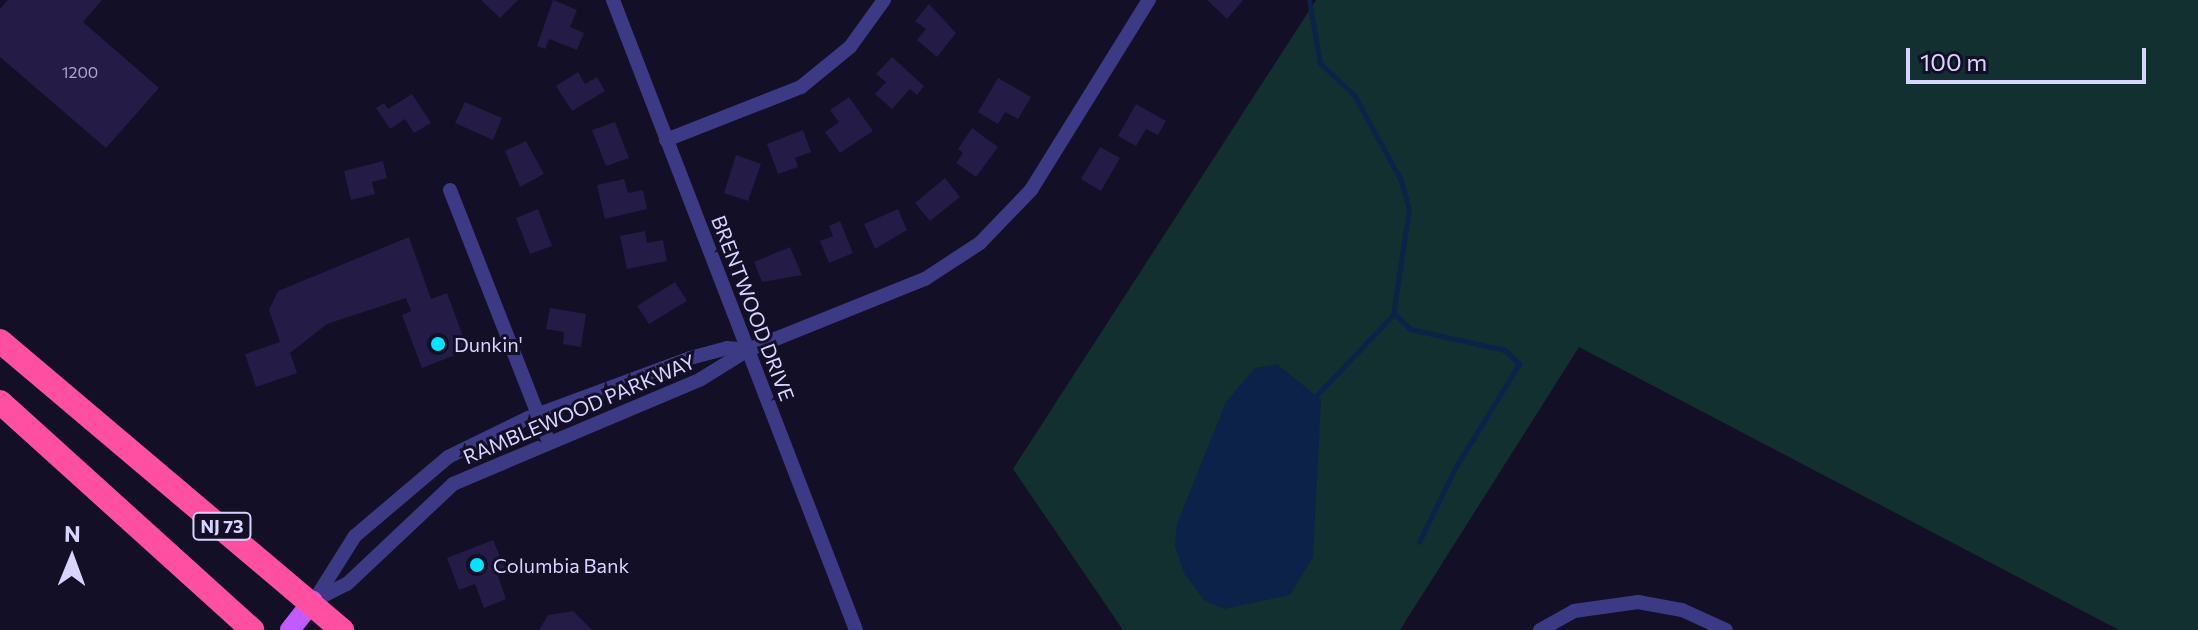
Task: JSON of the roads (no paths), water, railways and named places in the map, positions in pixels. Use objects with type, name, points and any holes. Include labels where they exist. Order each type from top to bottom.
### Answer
[{"type":"highway","name":"NJ 73","points":[[0,341],[313,601],[342,630]]},
{"type":"highway","name":"NJ 73","points":[[0,402],[252,630]]},
{"type":"main road","points":[[290,630],[313,601]]},
{"type":"street","name":"BRENTWOOD DRIVE","points":[[613,0],[856,630]]},
{"type":"street","points":[[666,140],[801,87],[850,47],[884,0]]},
{"type":"street","name":"RAMBLEWOOD PARKWAY","points":[[313,601],[347,584],[453,484],[691,384],[748,350],[925,279],[998,229],[1094,96],[1149,0]]},
{"type":"street","points":[[450,190],[549,442]]},
{"type":"street","name":"RAMBLEWOOD PARKWAY","points":[[313,601],[345,546],[401,490],[448,457],[538,415],[707,352],[748,350]]},
{"type":"street","points":[[1540,630],[1574,611],[1638,602],[1682,610],[1726,630]]},
{"type":"water","points":[[1277,364],[1321,400],[1313,557],[1290,595],[1224,609],[1204,600],[1184,573],[1175,546],[1177,524],[1226,402],[1255,368]]},
{"type":"waterway","points":[[1309,0],[1320,63],[1354,95],[1401,180],[1409,209],[1393,315],[1314,398]]},
{"type":"waterway","points":[[1395,314],[1410,329],[1505,350],[1519,364],[1455,468],[1419,542]]},
{"type":"place","name":"Dunkin'","points":[[438,344]]},
{"type":"place","name":"Columbia Bank","points":[[477,565]]}]
